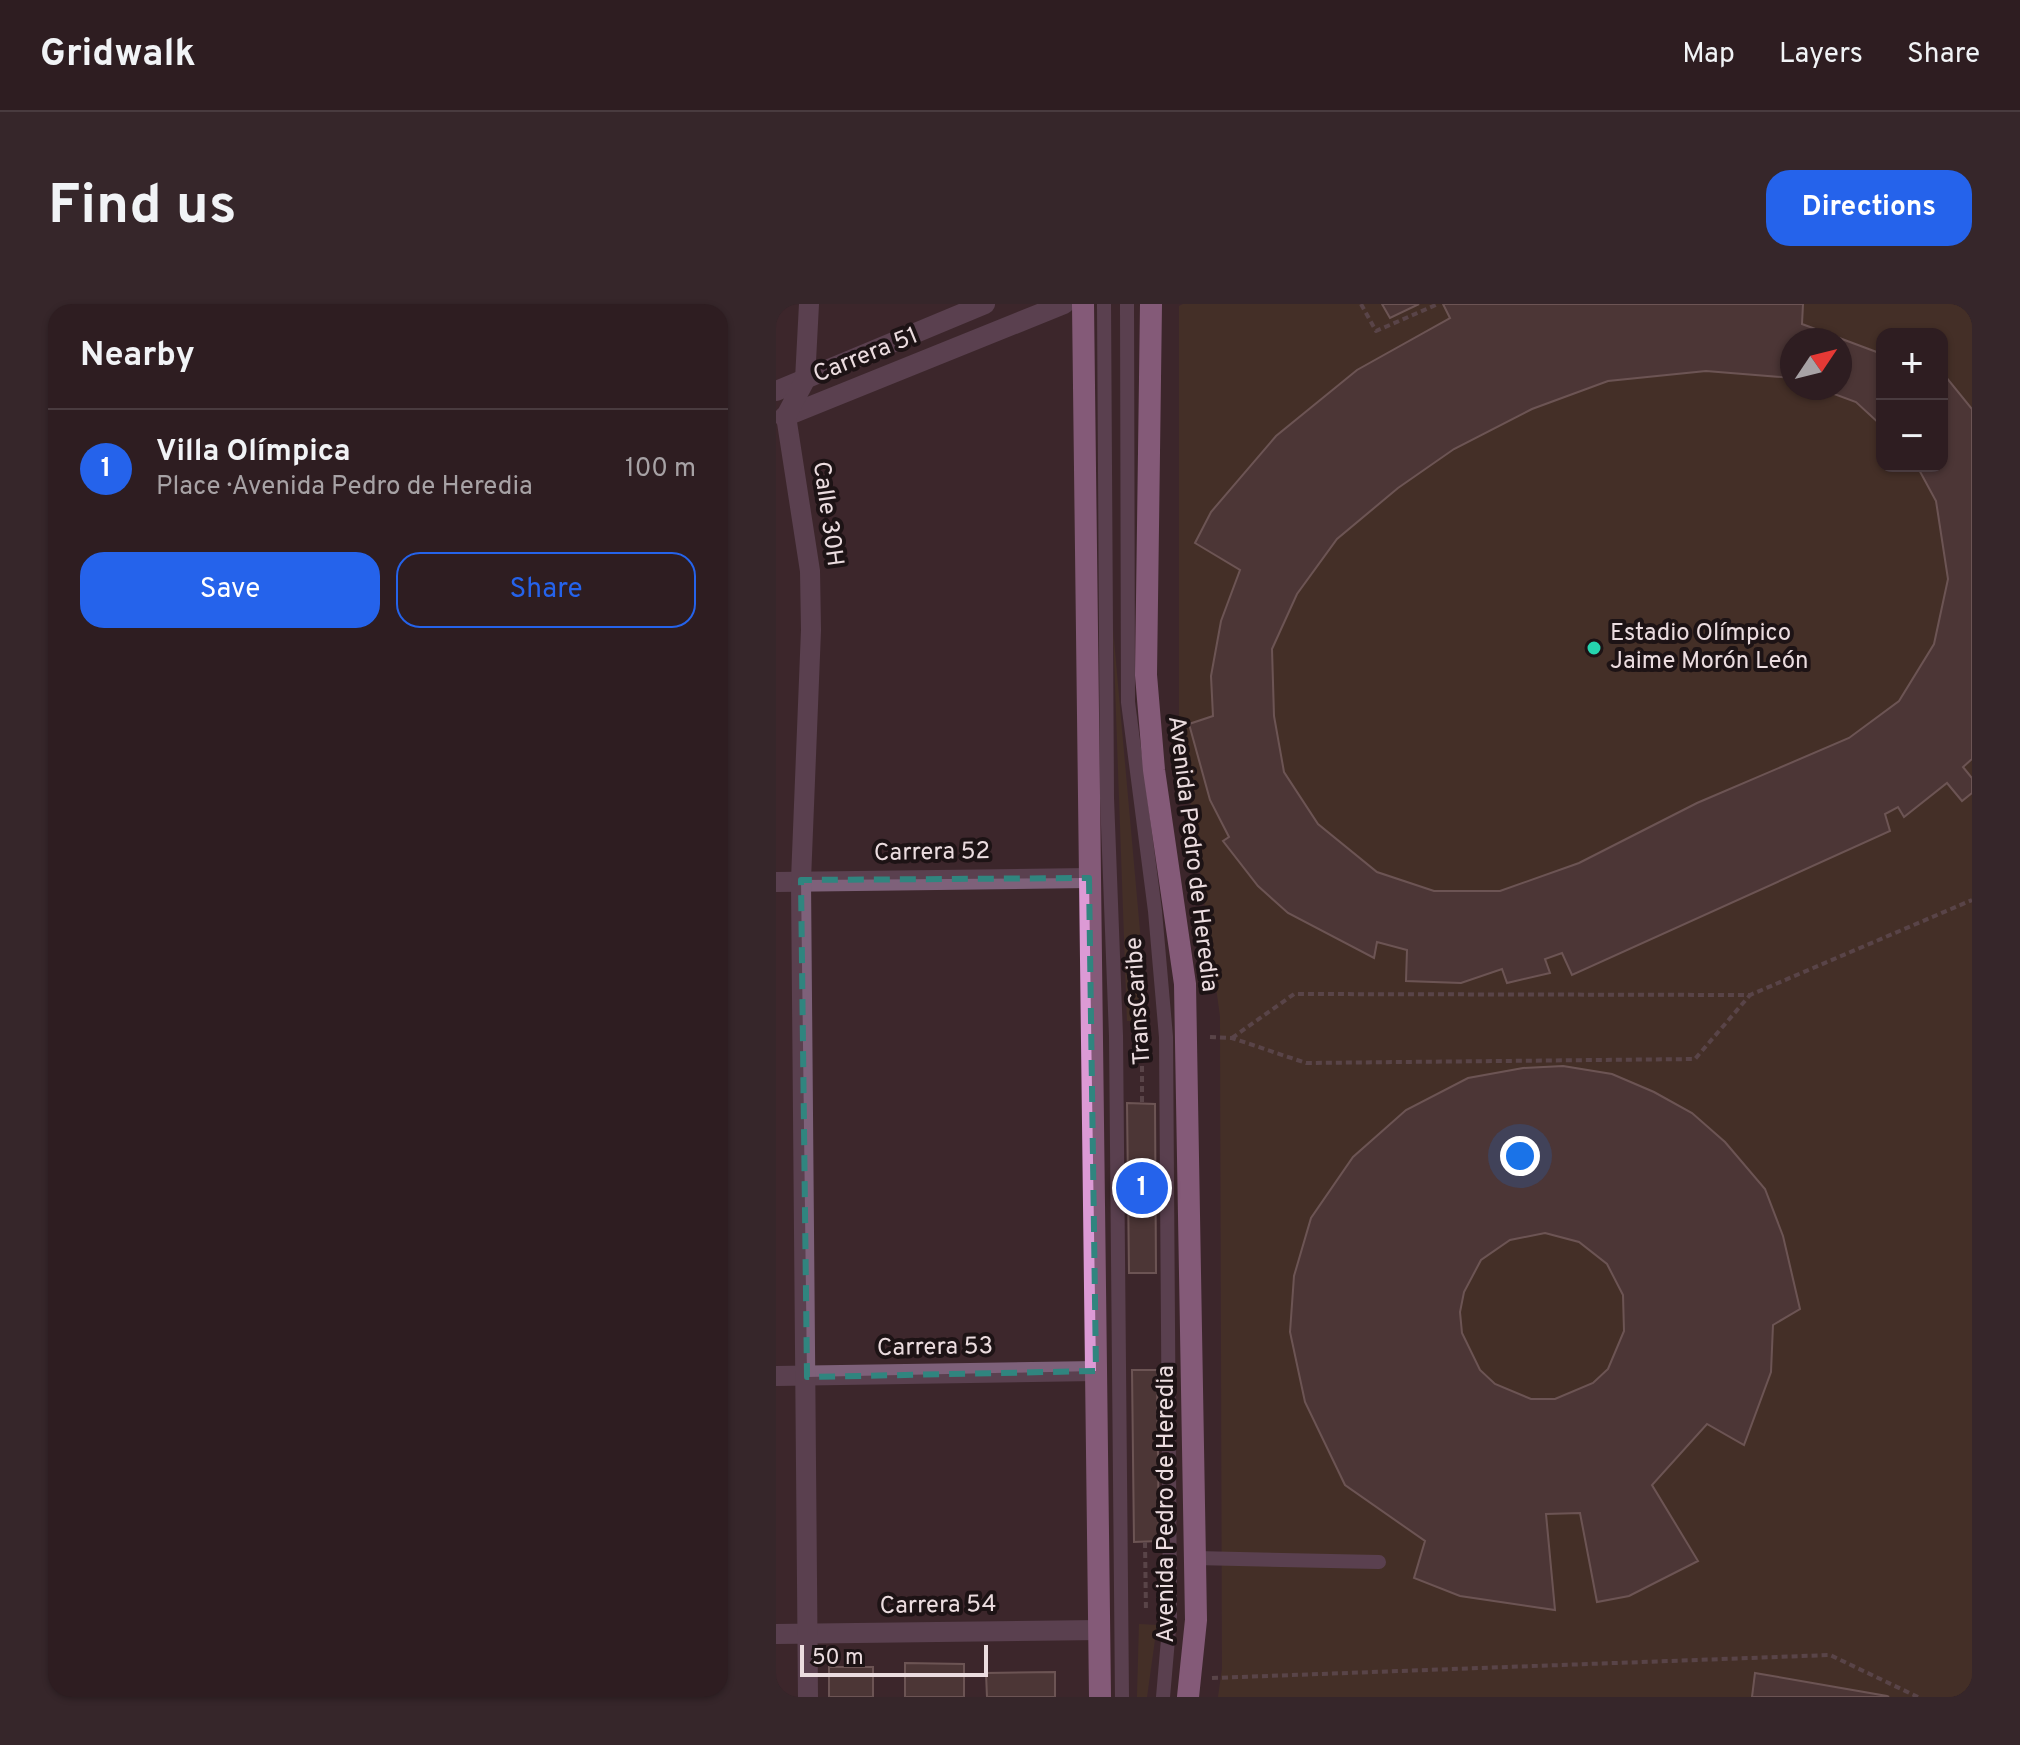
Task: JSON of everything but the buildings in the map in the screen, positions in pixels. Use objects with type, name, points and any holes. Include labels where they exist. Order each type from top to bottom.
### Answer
[{"type":"highway","points":[[1083,304],[1100,1697]]},
{"type":"highway","name":"Avenida Pedro de Heredia","points":[[1151,304],[1146,675],[1154,770],[1185,984],[1195,1558],[1195,1646],[1188,1697]]},
{"type":"street","points":[[781,418],[805,380],[809,304]]},
{"type":"street","name":"Carrera 51","points":[[776,391],[985,304]]},
{"type":"street","name":"Carrera 51","points":[[781,418],[1064,304]]},
{"type":"street","name":"Calle 30H","points":[[781,418],[810,571],[810,666],[801,880],[807,1377],[805,1634],[808,1697]]},
{"type":"street","name":"Carrera 52","points":[[776,882],[1089,878]]},
{"type":"street","name":"Carrera 53","points":[[776,1376],[1096,1371]]},
{"type":"street","name":"Carrera 54","points":[[776,1634],[1100,1630]]},
{"type":"lane","name":"TransCaribe","points":[[1104,304],[1106,736],[1116,1056],[1122,1697]]},
{"type":"lane","name":"TransCaribe","points":[[1127,304],[1128,702],[1155,911],[1166,1037],[1170,1616],[1163,1697]]},
{"type":"lane","points":[[1195,1558],[1379,1562]]},
{"type":"path","points":[[1361,304],[1376,331],[1438,304]]},
{"type":"path","points":[[1750,995],[1695,1059],[1306,1063],[1232,1038],[1294,994],[1750,995],[1972,900]]},
{"type":"path","points":[[1142,1036],[1142,1103]]},
{"type":"path","points":[[1145,1542],[1146,1612]]},
{"type":"path","points":[[1210,1678],[1830,1655],[1918,1697]]},
{"type":"highlighted area","points":[[1089,878],[1096,1371],[807,1377],[801,880]]},
{"type":"shaded area","points":[[1972,304],[1972,1697],[1218,1697],[1222,1669],[1220,1016],[1179,719],[1179,306]]},
{"type":"shaded area","points":[[1113,629],[1148,1021],[1127,1021]]},
{"type":"shaded area","points":[[1139,1624],[1157,1625],[1147,1697],[1137,1697]]},
{"type":"place","name":"Estadio Olímpico Jaime Morón León","points":[[1594,648]]},
{"type":"place","name":"Villa Olímpica","points":[[1142,1188]]}]
